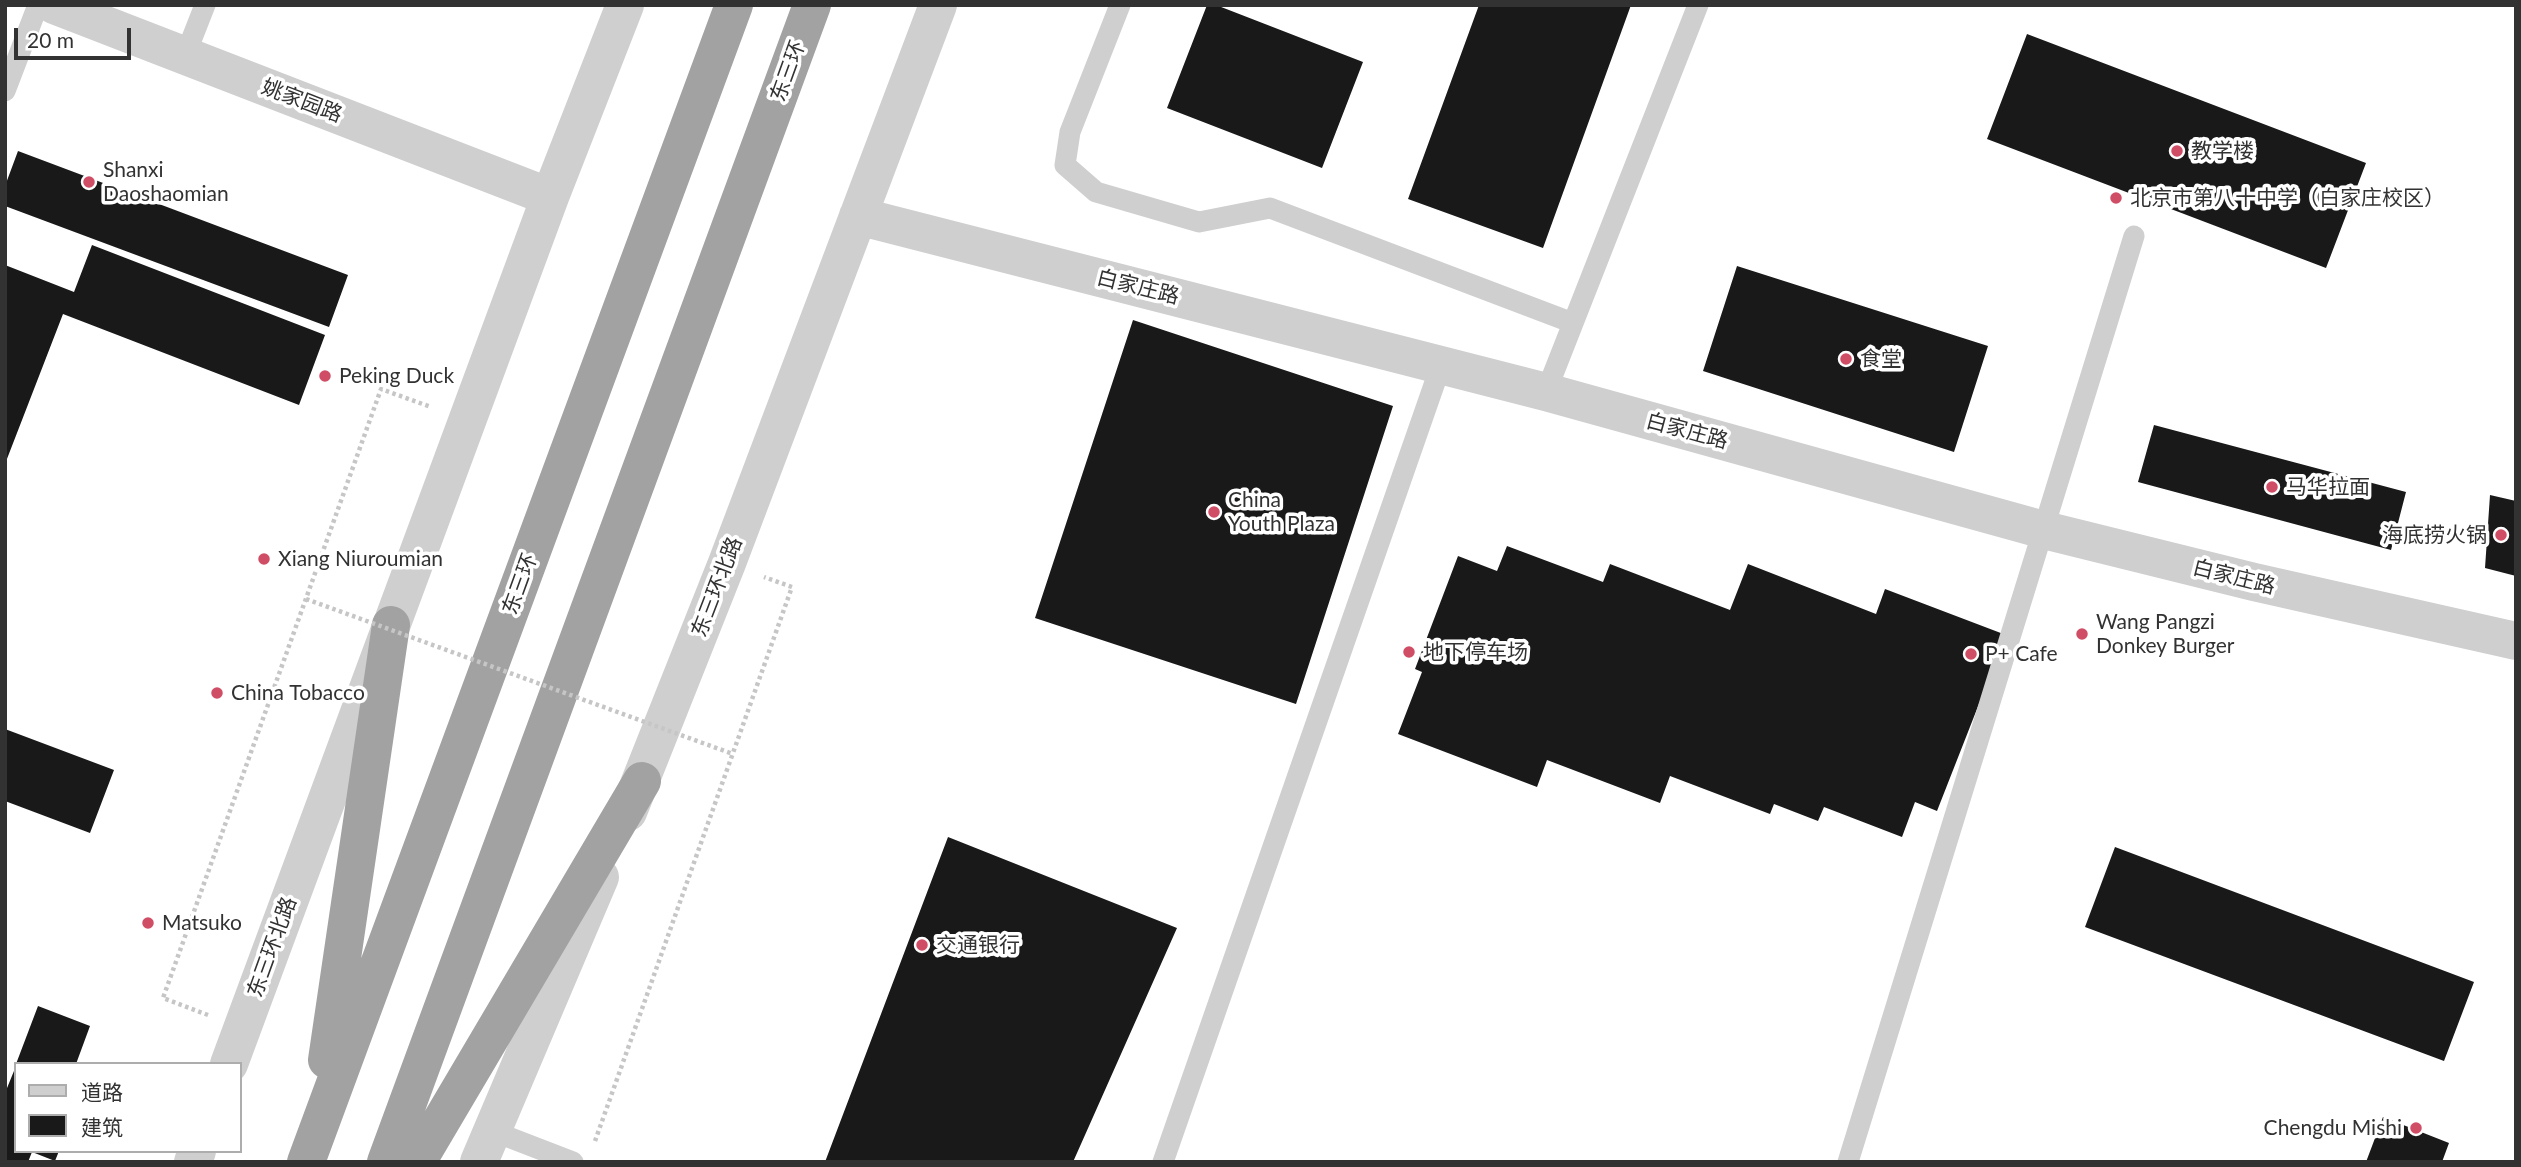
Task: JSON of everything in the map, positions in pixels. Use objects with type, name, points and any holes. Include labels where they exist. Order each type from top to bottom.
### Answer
[{"type":"highway","name":"东三环","points":[[311,1148],[734,5]]},
{"type":"highway","name":"东三环","points":[[386,1162],[812,5]]},
{"type":"highway","points":[[311,1148],[391,625]]},
{"type":"highway","points":[[417,1162],[642,782]]},
{"type":"street","name":"姚家园路","points":[[54,5],[550,197]]},
{"type":"street","name":"东三环北路","points":[[230,1062],[550,197],[625,5]]},
{"type":"street","name":"东三环北路","points":[[484,1146],[642,782],[937,5]]},
{"type":"street","name":"白家庄路","points":[[858,216],[1546,392],[2043,530],[2254,582],[2516,641]]},
{"type":"lane","points":[[5,91],[37,5]]},
{"type":"lane","points":[[185,56],[205,5]]},
{"type":"lane","points":[[1120,5],[1070,132],[1065,165],[1096,191],[1199,222],[1270,208],[1573,323]]},
{"type":"lane","points":[[1546,392],[1698,5]]},
{"type":"lane","points":[[1848,1162],[2134,236]]},
{"type":"lane","points":[[1163,1162],[1441,365]]},
{"type":"lane","points":[[484,1146],[573,1162]]},
{"type":"path","points":[[163,998],[381,389],[468,420]]},
{"type":"path","points":[[593,1149],[792,587]]},
{"type":"path","points":[[306,599],[733,754]]},
{"type":"building","points":[[1207,5],[1216,5],[1363,62],[1322,168],[1167,108]]},
{"type":"building","points":[[1479,5],[1631,5],[1543,248],[1408,199]]},
{"type":"building","name":"教学楼","points":[[2027,34],[2366,163],[2326,268],[1987,139]]},
{"type":"building","points":[[18,151],[348,275],[329,327],[5,206],[5,186]]},
{"type":"building","points":[[92,245],[325,335],[299,405],[63,314],[5,464],[5,265],[74,292]]},
{"type":"building","name":"食堂","points":[[1737,266],[1988,346],[1954,452],[1703,371]]},
{"type":"building","name":"China Youth Plaza","points":[[1133,320],[1393,406],[1296,704],[1035,618]]},
{"type":"building","name":"马华拉面","points":[[2154,425],[2406,492],[2391,550],[2138,482]]},
{"type":"building","name":"海底捞火锅","points":[[2490,495],[2516,501],[2516,576],[2485,568]]},
{"type":"building","points":[[1507,546],[1603,582],[1610,564],[1730,610],[1748,564],[1876,614],[1885,589],[2006,635],[1937,811],[1915,802],[1902,837],[1824,807],[1818,821],[1774,804],[1770,814],[1670,776],[1660,803],[1547,760],[1537,787],[1398,734],[1422,672],[1415,669],[1458,556],[1497,571]]},
{"type":"building","points":[[5,729],[114,770],[90,833],[5,801]]},
{"type":"building","points":[[948,837],[1177,928],[1073,1162],[825,1162]]},
{"type":"building","points":[[2115,847],[2474,982],[2444,1061],[2085,927]]},
{"type":"building","points":[[38,1006],[90,1026],[77,1062],[17,1062]]},
{"type":"building","points":[[14,1071],[14,1153],[32,1153],[28,1162],[5,1162],[5,1093]]},
{"type":"building","points":[[2383,1117],[2449,1143],[2442,1162],[2366,1162]]},
{"type":"building","points":[[35,1153],[58,1153],[55,1161]]},
{"type":"place","name":"教学楼","points":[[2177,151]]},
{"type":"place","name":"Shanxi Daoshaomian","points":[[89,182]]},
{"type":"place","name":"北京市第八十中学（白家庄校区）","points":[[2116,198]]},
{"type":"place","name":"食堂","points":[[1846,359]]},
{"type":"place","name":"Peking Duck","points":[[325,376]]},
{"type":"place","name":"马华拉面","points":[[2272,487]]},
{"type":"place","name":"China Youth Plaza","points":[[1214,512]]},
{"type":"place","name":"海底捞火锅","points":[[2501,535]]},
{"type":"place","name":"Xiang Niuroumian","points":[[264,559]]},
{"type":"place","name":"Wang Pangzi Donkey Burger","points":[[2082,634]]},
{"type":"place","name":"地下停车场","points":[[1409,652]]},
{"type":"place","name":"P+ Cafe","points":[[1971,654]]},
{"type":"place","name":"China Tobacco","points":[[217,693]]},
{"type":"place","name":"Matsuko","points":[[148,923]]},
{"type":"place","name":"交通银行","points":[[922,945]]},
{"type":"place","name":"Chengdu Mishi","points":[[2416,1128]]}]
